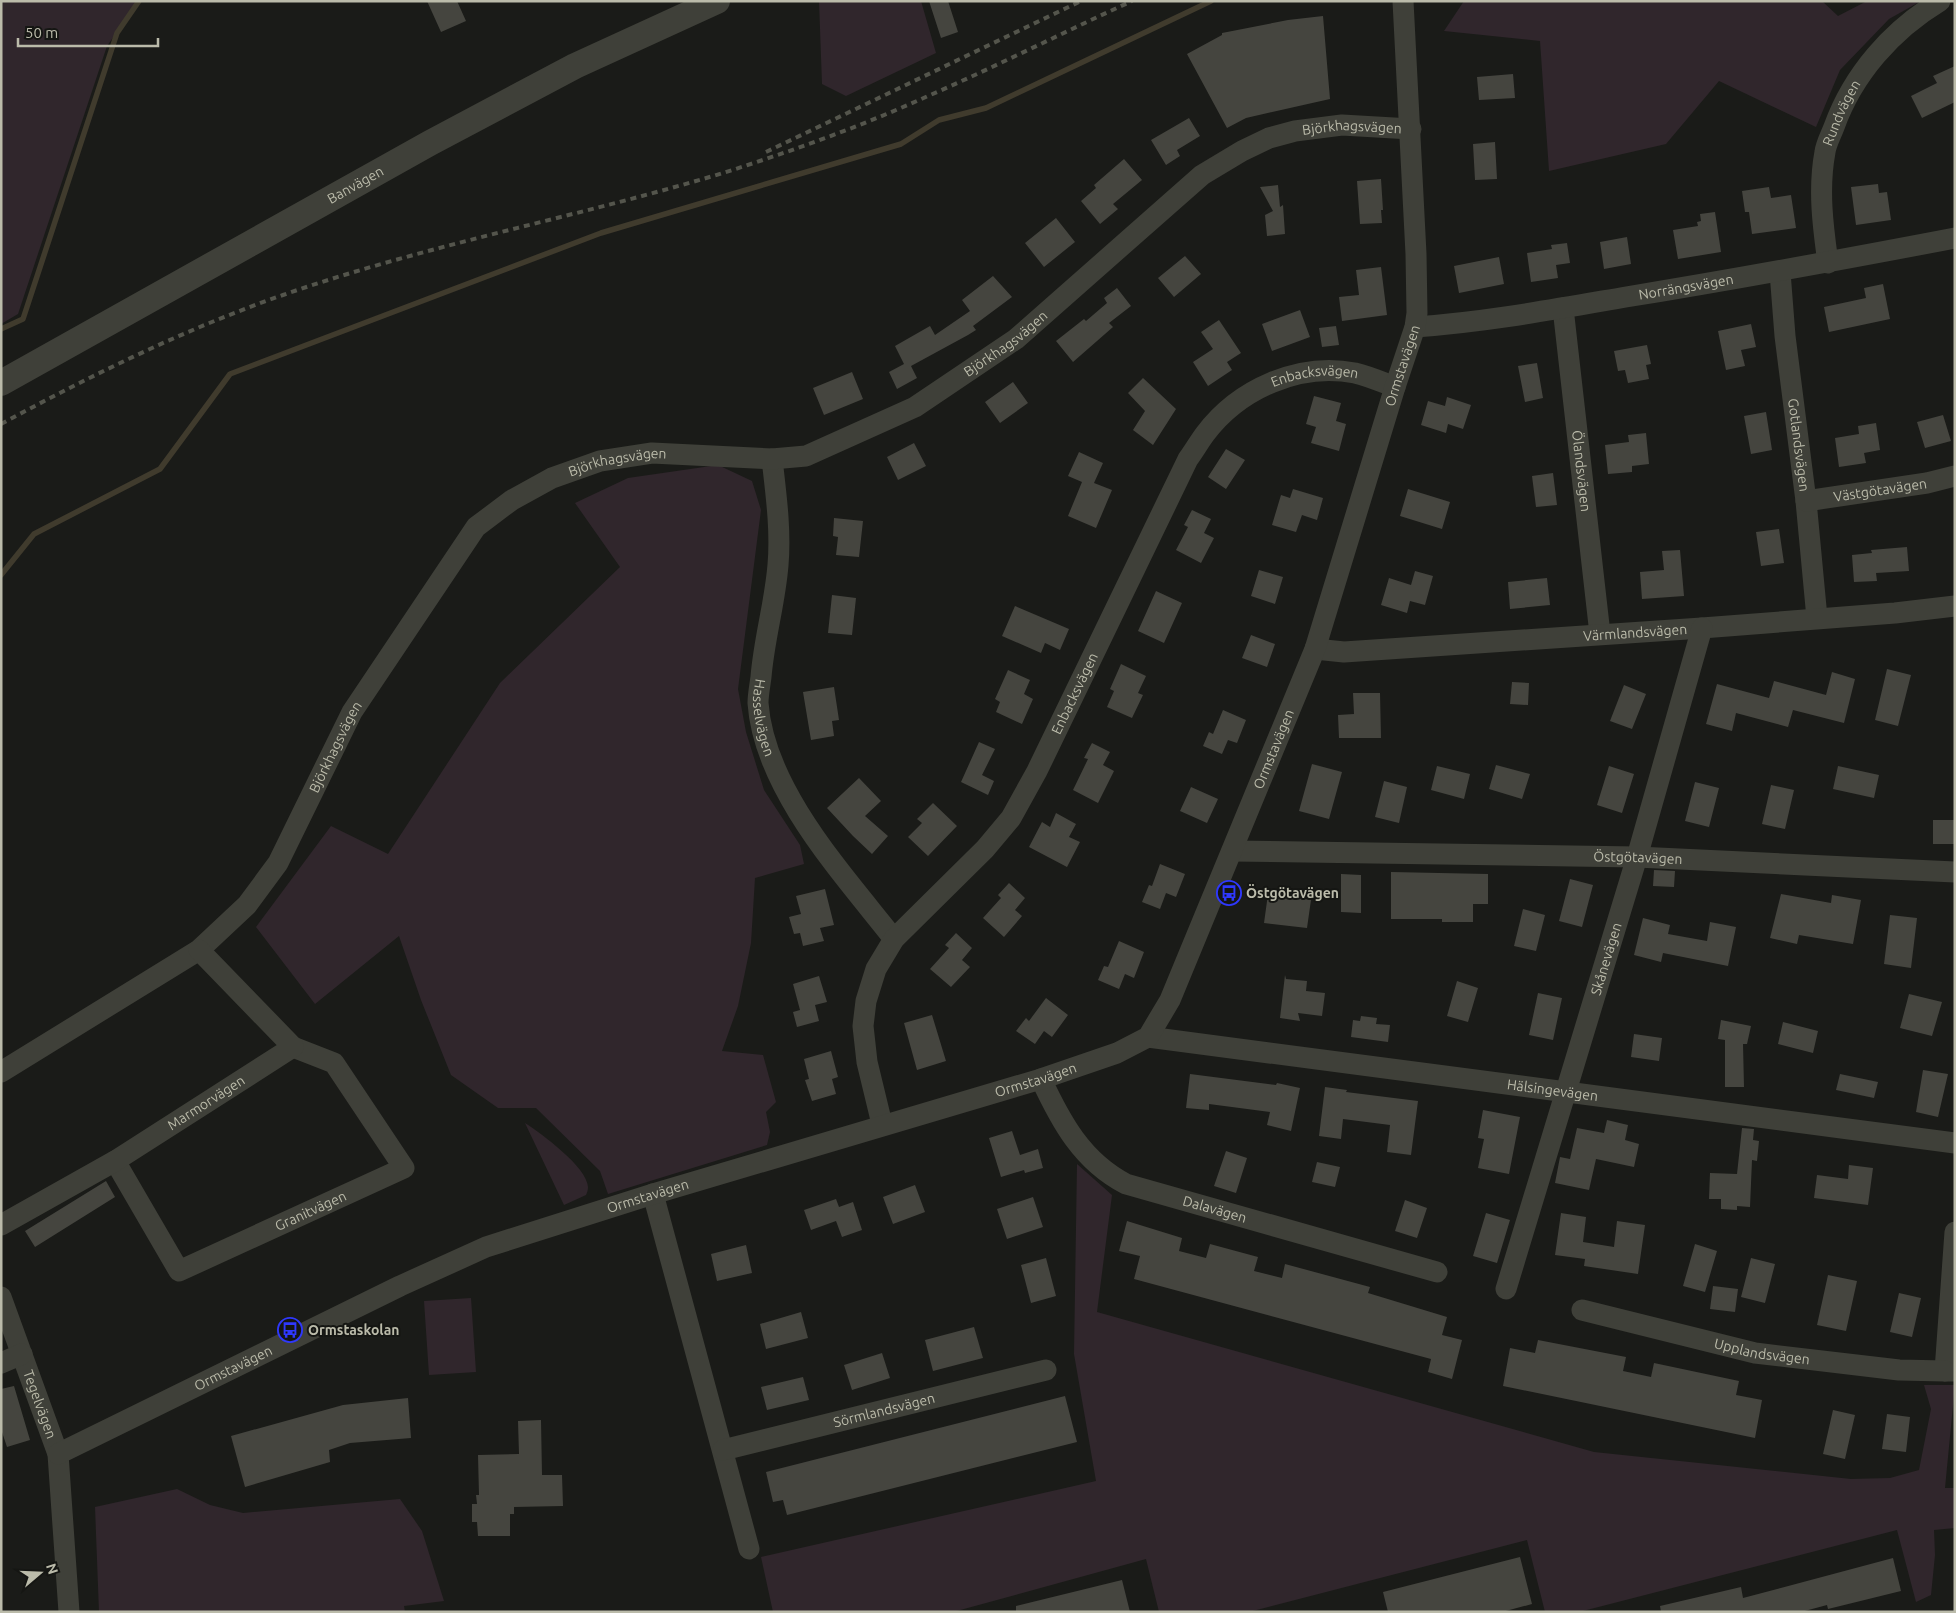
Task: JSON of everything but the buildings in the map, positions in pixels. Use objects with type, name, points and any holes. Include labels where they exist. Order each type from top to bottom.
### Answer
[{"type":"street","name":"Banvägen","points":[[1,383],[464,125],[575,66],[717,1]]},
{"type":"street","name":"Ormstavägen","points":[[58,1454],[400,1286],[486,1247],[882,1124],[1042,1078],[1117,1053],[1148,1037],[1170,1000],[1315,649],[1415,327],[1417,284],[1411,128],[1403,1]]},
{"type":"street","name":"Rundvägen","points":[[1828,263],[1823,231],[1821,182],[1825,151],[1848,93],[1869,62],[1893,36],[1940,1]]},
{"type":"street","name":"Björkhagsvägen","points":[[1,1072],[199,950],[247,905],[278,862],[352,712],[476,527],[512,500],[552,478],[600,461],[652,453],[772,460],[806,456],[915,407],[1016,339],[1202,175],[1242,151],[1269,138],[1295,131],[1342,125],[1411,128]]},
{"type":"street","name":"Norrängsvägen","points":[[1415,327],[1453,324],[1563,308],[1780,272],[1955,238]]},
{"type":"street","name":"Gotlandsvägen","points":[[1780,272],[1785,336],[1806,501],[1817,618]]},
{"type":"street","name":"Ölandsvägen","points":[[1563,308],[1600,634]]},
{"type":"street","name":"Enbacksvägen","points":[[882,1124],[867,1062],[863,1026],[866,1001],[876,969],[894,939],[986,849],[1011,818],[1037,771],[1188,459],[1206,433],[1221,416],[1242,398],[1269,383],[1295,374],[1321,370],[1356,373],[1395,387]]},
{"type":"street","name":"Hasselvägen","points":[[772,460],[778,513],[778,564],[762,664],[758,703],[765,740],[783,786],[809,829],[894,939]]},
{"type":"street","name":"Västgötavägen","points":[[1806,501],[1927,483],[1955,476]]},
{"type":"street","name":"Värmlandsvägen","points":[[1315,649],[1344,652],[1702,628],[1895,613],[1955,606]]},
{"type":"street","name":"Skånevägen","points":[[1506,1289],[1637,857],[1702,628]]},
{"type":"street","name":"Östgötavägen","points":[[1232,851],[1637,857],[1955,872]]},
{"type":"street","points":[[199,950],[293,1048]]},
{"type":"street","name":"Hälsingevägen","points":[[1148,1037],[1955,1143]]},
{"type":"street","name":"Granitvägen","points":[[115,1161],[178,1271],[404,1168],[334,1063],[293,1048]]},
{"type":"street","name":"Marmorvägen","points":[[1,1225],[115,1161],[293,1048]]},
{"type":"street","name":"Dalavägen","points":[[1042,1078],[1058,1115],[1088,1156],[1108,1174],[1126,1184],[1437,1272]]},
{"type":"street","points":[[653,1194],[750,1549]]},
{"type":"street","name":"Upplandsvägen","points":[[1582,1310],[1755,1353],[1899,1370],[1950,1371],[1955,1232]]},
{"type":"street","name":"Tegelvägen","points":[[1,1297],[58,1454]]},
{"type":"street","name":"Tegelvägen","points":[[1,1363],[22,1354]]},
{"type":"street","name":"Sörmlandsvägen","points":[[723,1450],[1046,1370]]},
{"type":"street","points":[[58,1454],[69,1612]]},
{"type":"shaded area","points":[[1,1],[139,1],[107,46],[18,314],[1,324]]},
{"type":"shaded area","points":[[819,1],[921,1],[936,53],[846,96],[822,84]]},
{"type":"shaded area","points":[[1464,1],[1822,1],[1838,16],[1867,1],[1921,1],[1889,19],[1840,70],[1816,127],[1719,81],[1666,144],[1549,171],[1540,41],[1444,31]]},
{"type":"shaded area","points":[[718,465],[752,481],[761,510],[738,689],[746,732],[764,790],[800,845],[804,864],[755,878],[751,943],[738,1006],[722,1051],[763,1055],[776,1102],[766,1112],[770,1132],[767,1145],[608,1194],[600,1171],[536,1108],[498,1108],[451,1075],[421,1000],[399,936],[315,1004],[256,927],[331,826],[388,854],[500,683],[620,567],[575,503],[628,478]]},
{"type":"shaded area","points":[[525,1123],[563,1152],[580,1170],[586,1179],[588,1187],[586,1195],[564,1205]]},
{"type":"shaded area","points":[[1077,1164],[1112,1195],[1097,1312],[1594,1452],[1851,1479],[1890,1478],[1919,1470],[1931,1409],[1924,1385],[1955,1385],[1945,1488],[1955,1488],[1955,1528],[1934,1530],[1935,1555],[1931,1595],[1916,1602],[1897,1530],[1579,1612],[1545,1612],[1527,1540],[1249,1612],[1159,1612],[1146,1559],[953,1612],[773,1612],[761,1557],[1096,1481],[1074,1354]]},
{"type":"shaded area","points":[[471,1298],[476,1372],[429,1375],[424,1301]]},
{"type":"shaded area","points":[[177,1489],[210,1505],[243,1513],[400,1499],[422,1531],[444,1601],[404,1606],[405,1612],[99,1612],[95,1507]]},
{"type":"waterway","points":[[1,329],[23,319],[117,33],[139,1]]},
{"type":"waterway","points":[[1,575],[34,534],[160,469],[230,374],[601,233],[901,144],[939,120],[986,108],[1211,1]]},
{"type":"railway","points":[[766,152],[1081,1]]},
{"type":"railway","points":[[1,424],[139,354],[246,308],[337,277],[392,261],[668,189],[775,156],[903,107],[1132,1]]},
{"type":"place","name":"Östgötavägen","points":[[1229,893]]},
{"type":"place","name":"Ormstaskolan","points":[[290,1330]]}]
